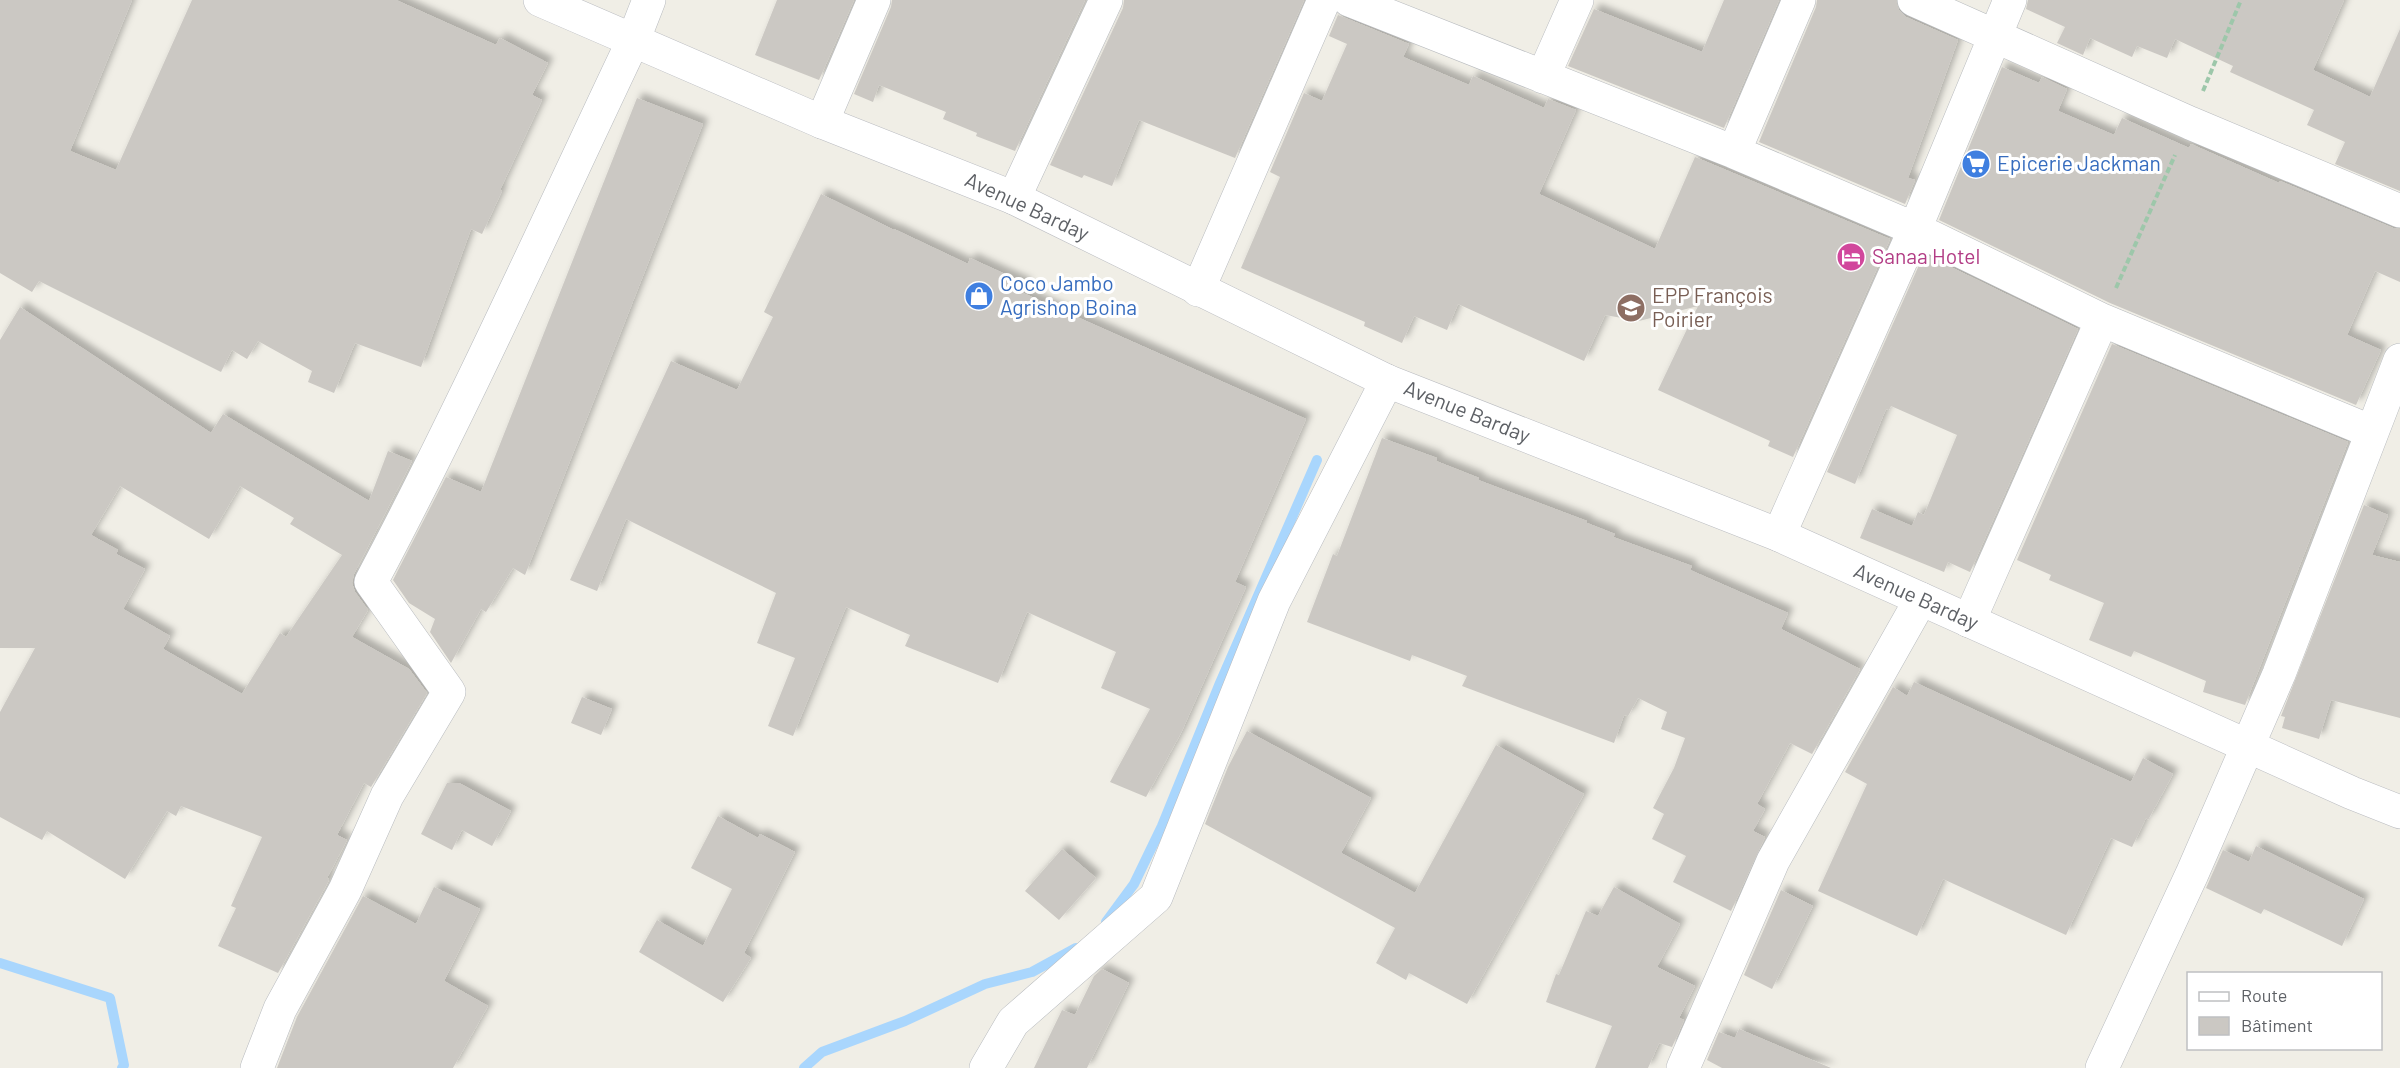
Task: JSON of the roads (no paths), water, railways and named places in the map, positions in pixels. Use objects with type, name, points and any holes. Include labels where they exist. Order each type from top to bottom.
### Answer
[{"type":"street","name":"Avenue Barday","points":[[540,0],[822,122],[1014,198],[1388,381],[1779,535],[2352,793],[2400,812]]},
{"type":"street","points":[[257,1068],[280,1009],[345,890],[387,796],[449,692],[370,582],[430,470],[633,41],[649,0]]},
{"type":"street","points":[[822,122],[874,0]]},
{"type":"street","points":[[1014,198],[1106,0]]},
{"type":"street","points":[[1198,290],[1324,0]]},
{"type":"street","points":[[1349,0],[1734,152],[1916,229],[2102,321],[2372,432]]},
{"type":"street","points":[[1543,77],[1577,0]]},
{"type":"street","points":[[1734,152],[1799,0]]},
{"type":"street","points":[[1914,0],[2190,123],[2400,211]]},
{"type":"street","points":[[1779,535],[1916,229],[2010,0]]},
{"type":"street","points":[[1969,621],[2102,321]]},
{"type":"street","points":[[2102,1068],[2192,874],[2279,674],[2400,360]]},
{"type":"street","points":[[986,1068],[1012,1022],[1156,897],[1274,601],[1388,381]]},
{"type":"street","points":[[1683,1068],[1773,861],[1921,599]]},
{"type":"waterway","points":[[1106,922],[1134,884],[1162,826],[1220,683],[1317,460]]},
{"type":"waterway","points":[[804,1068],[822,1052],[905,1021],[985,984],[1032,972],[1076,948]]},
{"type":"waterway","points":[[0,963],[110,998],[124,1065],[122,1068]]},
{"type":"place","name":"Epicerie Jackman","points":[[1976,164]]},
{"type":"place","name":"Sanaa Hotel","points":[[1851,257]]},
{"type":"place","name":"Coco Jambo Agrishop Boina","points":[[979,296]]},
{"type":"place","name":"EPP François Poirier","points":[[1631,308]]}]
